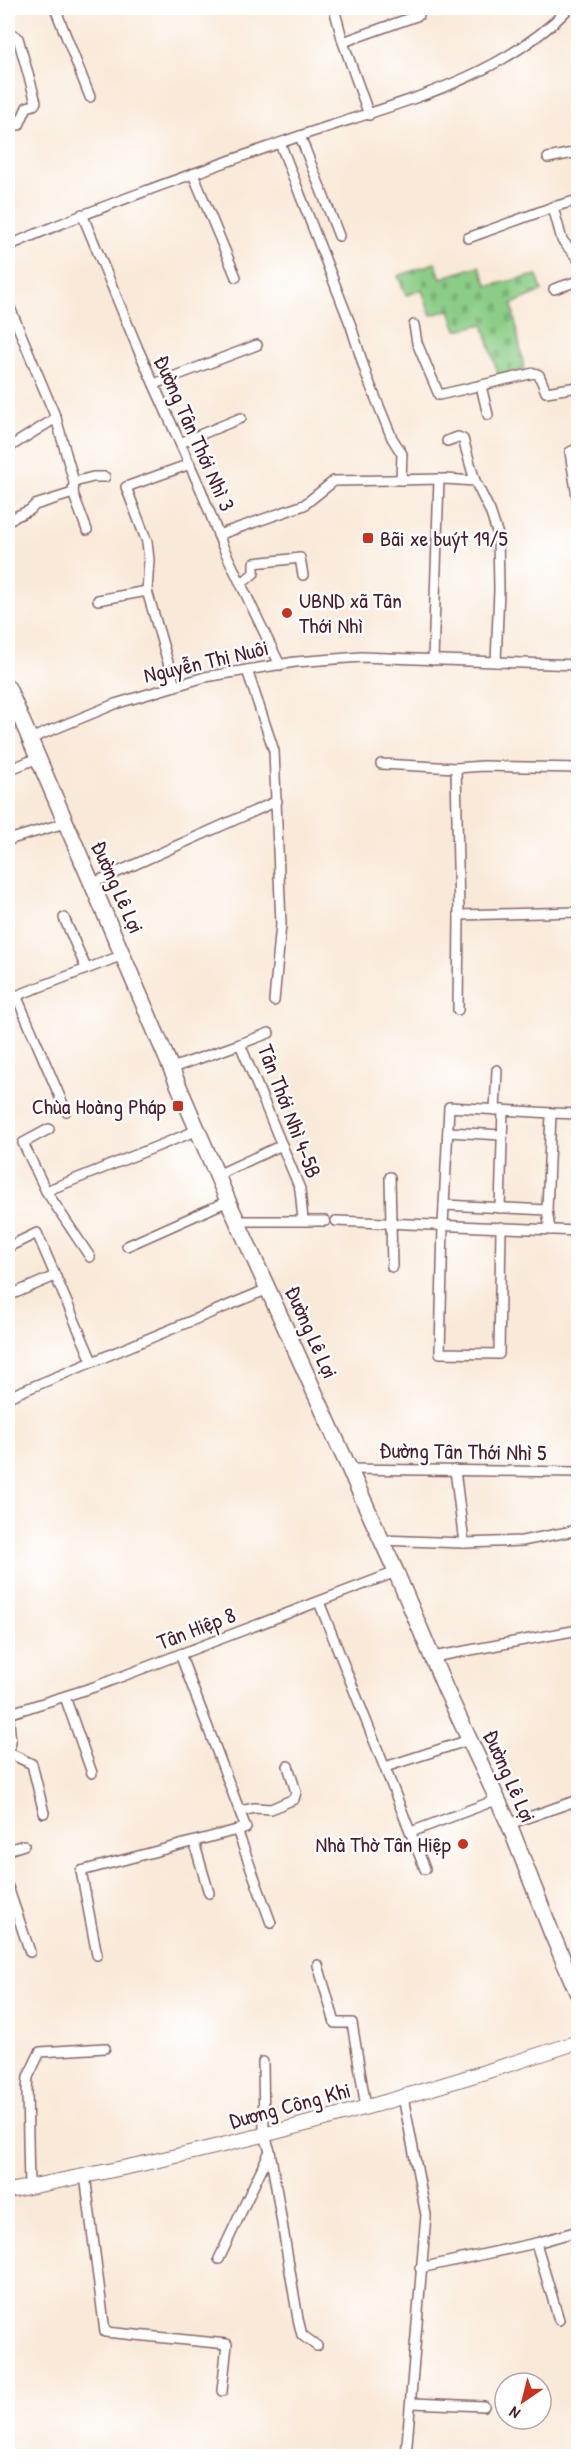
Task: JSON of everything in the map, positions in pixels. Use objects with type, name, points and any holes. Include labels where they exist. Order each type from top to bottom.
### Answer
[{"type":"main road","name":"Đường Lê Lợi","points":[[8,688],[228,1201],[347,1469],[396,1572],[446,1690],[509,1824],[512,1837],[579,1994]]},
{"type":"street","points":[[56,8],[90,97]]},
{"type":"street","points":[[334,8],[343,42],[369,115]]},
{"type":"street","points":[[8,246],[82,214],[300,136],[369,115],[463,79],[508,57],[549,29],[569,8]]},
{"type":"street","points":[[343,42],[418,15]]},
{"type":"street","points":[[8,35],[18,38],[36,102],[27,107],[19,125],[8,125]]},
{"type":"street","points":[[300,136],[339,236]]},
{"type":"street","points":[[280,143],[351,326],[367,377],[392,438],[402,454],[401,480]]},
{"type":"street","points":[[548,158],[579,152]]},
{"type":"street","points":[[193,174],[236,277]]},
{"type":"street","points":[[468,238],[579,200]]},
{"type":"street","points":[[554,207],[562,240],[579,259]]},
{"type":"street","name":"Đường Tân Thới Nhì 3","points":[[82,214],[218,534],[280,664]]},
{"type":"street","points":[[554,289],[579,281]]},
{"type":"street","points":[[8,303],[56,418],[74,482],[74,493],[87,530]]},
{"type":"street","points":[[414,325],[417,343],[439,395],[534,373],[539,375],[546,392],[579,387]]},
{"type":"street","points":[[154,384],[257,345]]},
{"type":"street","points":[[481,386],[488,415]]},
{"type":"street","points":[[8,448],[56,418]]},
{"type":"street","points":[[180,443],[241,418]]},
{"type":"street","points":[[447,441],[458,437],[463,439],[475,481],[490,511],[498,535],[499,590],[495,662]]},
{"type":"street","points":[[579,448],[570,452],[579,503]]},
{"type":"street","points":[[175,686],[147,591],[149,560],[147,542],[126,487],[190,464]]},
{"type":"street","points":[[74,482],[93,477],[105,477]]},
{"type":"street","points":[[433,660],[439,479]]},
{"type":"street","points":[[218,534],[304,505],[334,481],[439,479],[475,481]]},
{"type":"street","points":[[8,520],[30,510],[34,505],[74,493]]},
{"type":"street","points":[[241,584],[254,573],[254,563],[300,558],[303,575]]},
{"type":"street","points":[[98,600],[147,591]]},
{"type":"street","name":"Nguyễn Thị Nuôi","points":[[30,739],[115,704],[205,677],[280,664],[361,657],[579,665]]},
{"type":"street","points":[[247,670],[274,751],[281,924],[274,1001]]},
{"type":"street","points":[[8,770],[38,758]]},
{"type":"street","points":[[381,764],[456,768],[483,766],[579,768]]},
{"type":"street","points":[[456,768],[458,1010]]},
{"type":"street","points":[[91,884],[277,801]]},
{"type":"street","points":[[8,840],[65,823]]},
{"type":"street","points":[[459,915],[579,912]]},
{"type":"street","points":[[64,918],[86,968]]},
{"type":"street","points":[[66,1111],[12,997],[123,955]]},
{"type":"street","name":"Tân Thới Nhì 4-5B","points":[[269,1033],[240,1044],[300,1189],[303,1220]]},
{"type":"street","points":[[172,1068],[240,1044]]},
{"type":"street","points":[[497,1070],[502,1135],[500,1208]]},
{"type":"street","points":[[501,1227],[499,1354],[440,1353],[449,1107],[579,1114]]},
{"type":"street","points":[[550,1230],[547,1210],[552,1113]]},
{"type":"street","points":[[49,1129],[23,1143],[46,1191],[90,1257]]},
{"type":"street","points":[[46,1191],[198,1130]]},
{"type":"street","points":[[448,1132],[502,1135]]},
{"type":"street","points":[[217,1175],[282,1145]]},
{"type":"street","points":[[390,1177],[392,1267]]},
{"type":"street","points":[[127,1246],[228,1201]]},
{"type":"street","points":[[444,1205],[547,1210]]},
{"type":"street","points":[[238,1221],[325,1221]]},
{"type":"street","points":[[336,1221],[579,1231]]},
{"type":"street","points":[[8,1247],[37,1233],[92,1361]]},
{"type":"street","points":[[8,1296],[55,1276]]},
{"type":"street","points":[[8,1397],[268,1288]]},
{"type":"street","name":"Đường Tân Thới Nhì 5","points":[[347,1469],[579,1472]]},
{"type":"street","points":[[455,1470],[464,1543]]},
{"type":"street","points":[[380,1540],[464,1543],[522,1540],[579,1530]]},
{"type":"street","name":"Tân Hiệp 8","points":[[8,1714],[65,1697],[396,1572]]},
{"type":"street","points":[[319,1602],[425,1869]]},
{"type":"street","points":[[433,1657],[579,1630]]},
{"type":"street","points":[[97,1955],[81,1871],[246,1828],[180,1654]]},
{"type":"street","points":[[65,1697],[92,1773]]},
{"type":"street","points":[[8,1714],[11,1742],[8,1754],[32,1764],[44,1814]]},
{"type":"street","points":[[385,1767],[469,1740]]},
{"type":"street","points":[[240,1811],[255,1808],[271,1809],[294,1799],[296,1792],[288,1766]]},
{"type":"street","points":[[411,1832],[496,1800]]},
{"type":"street","points":[[509,1824],[579,1800]]},
{"type":"street","points":[[237,1830],[271,1923]]},
{"type":"street","points":[[195,1842],[209,1893]]},
{"type":"street","points":[[8,1850],[24,1845]]},
{"type":"street","points":[[8,1887],[30,1952]]},
{"type":"street","points":[[318,1965],[335,2023],[352,2023],[366,2107]]},
{"type":"street","name":"Dương Công Khi","points":[[8,2191],[173,2157],[366,2107],[454,2083],[579,2042]]},
{"type":"street","points":[[29,2187],[28,2077],[40,2052],[105,2048]]},
{"type":"street","points":[[263,2062],[264,2133],[270,2151],[300,2327],[302,2335],[317,2346]]},
{"type":"street","points":[[403,2097],[426,2215],[406,2457]]},
{"type":"street","points":[[219,2259],[270,2151]]},
{"type":"street","points":[[85,2175],[105,2332],[227,2343],[222,2391]]},
{"type":"street","points":[[420,2268],[536,2243],[579,2231]]},
{"type":"street","points":[[536,2243],[559,2320]]},
{"type":"street","points":[[412,2403],[484,2406]]},
{"type":"green space","points":[[435,263],[441,278],[479,266],[488,286],[537,275],[542,291],[512,304],[524,369],[499,377],[483,324],[457,330],[450,310],[431,315],[422,290],[406,295],[398,276]]},
{"type":"place","name":"Bãi xe buýt 19/5","points":[[368,538]]},
{"type":"place","name":"UBND xã Tân Thới Nhì","points":[[287,613]]},
{"type":"place","name":"Chùa Hoàng Pháp","points":[[178,1106]]},
{"type":"place","name":"Nhà Thờ Tân Hiệp","points":[[463,1844]]}]
